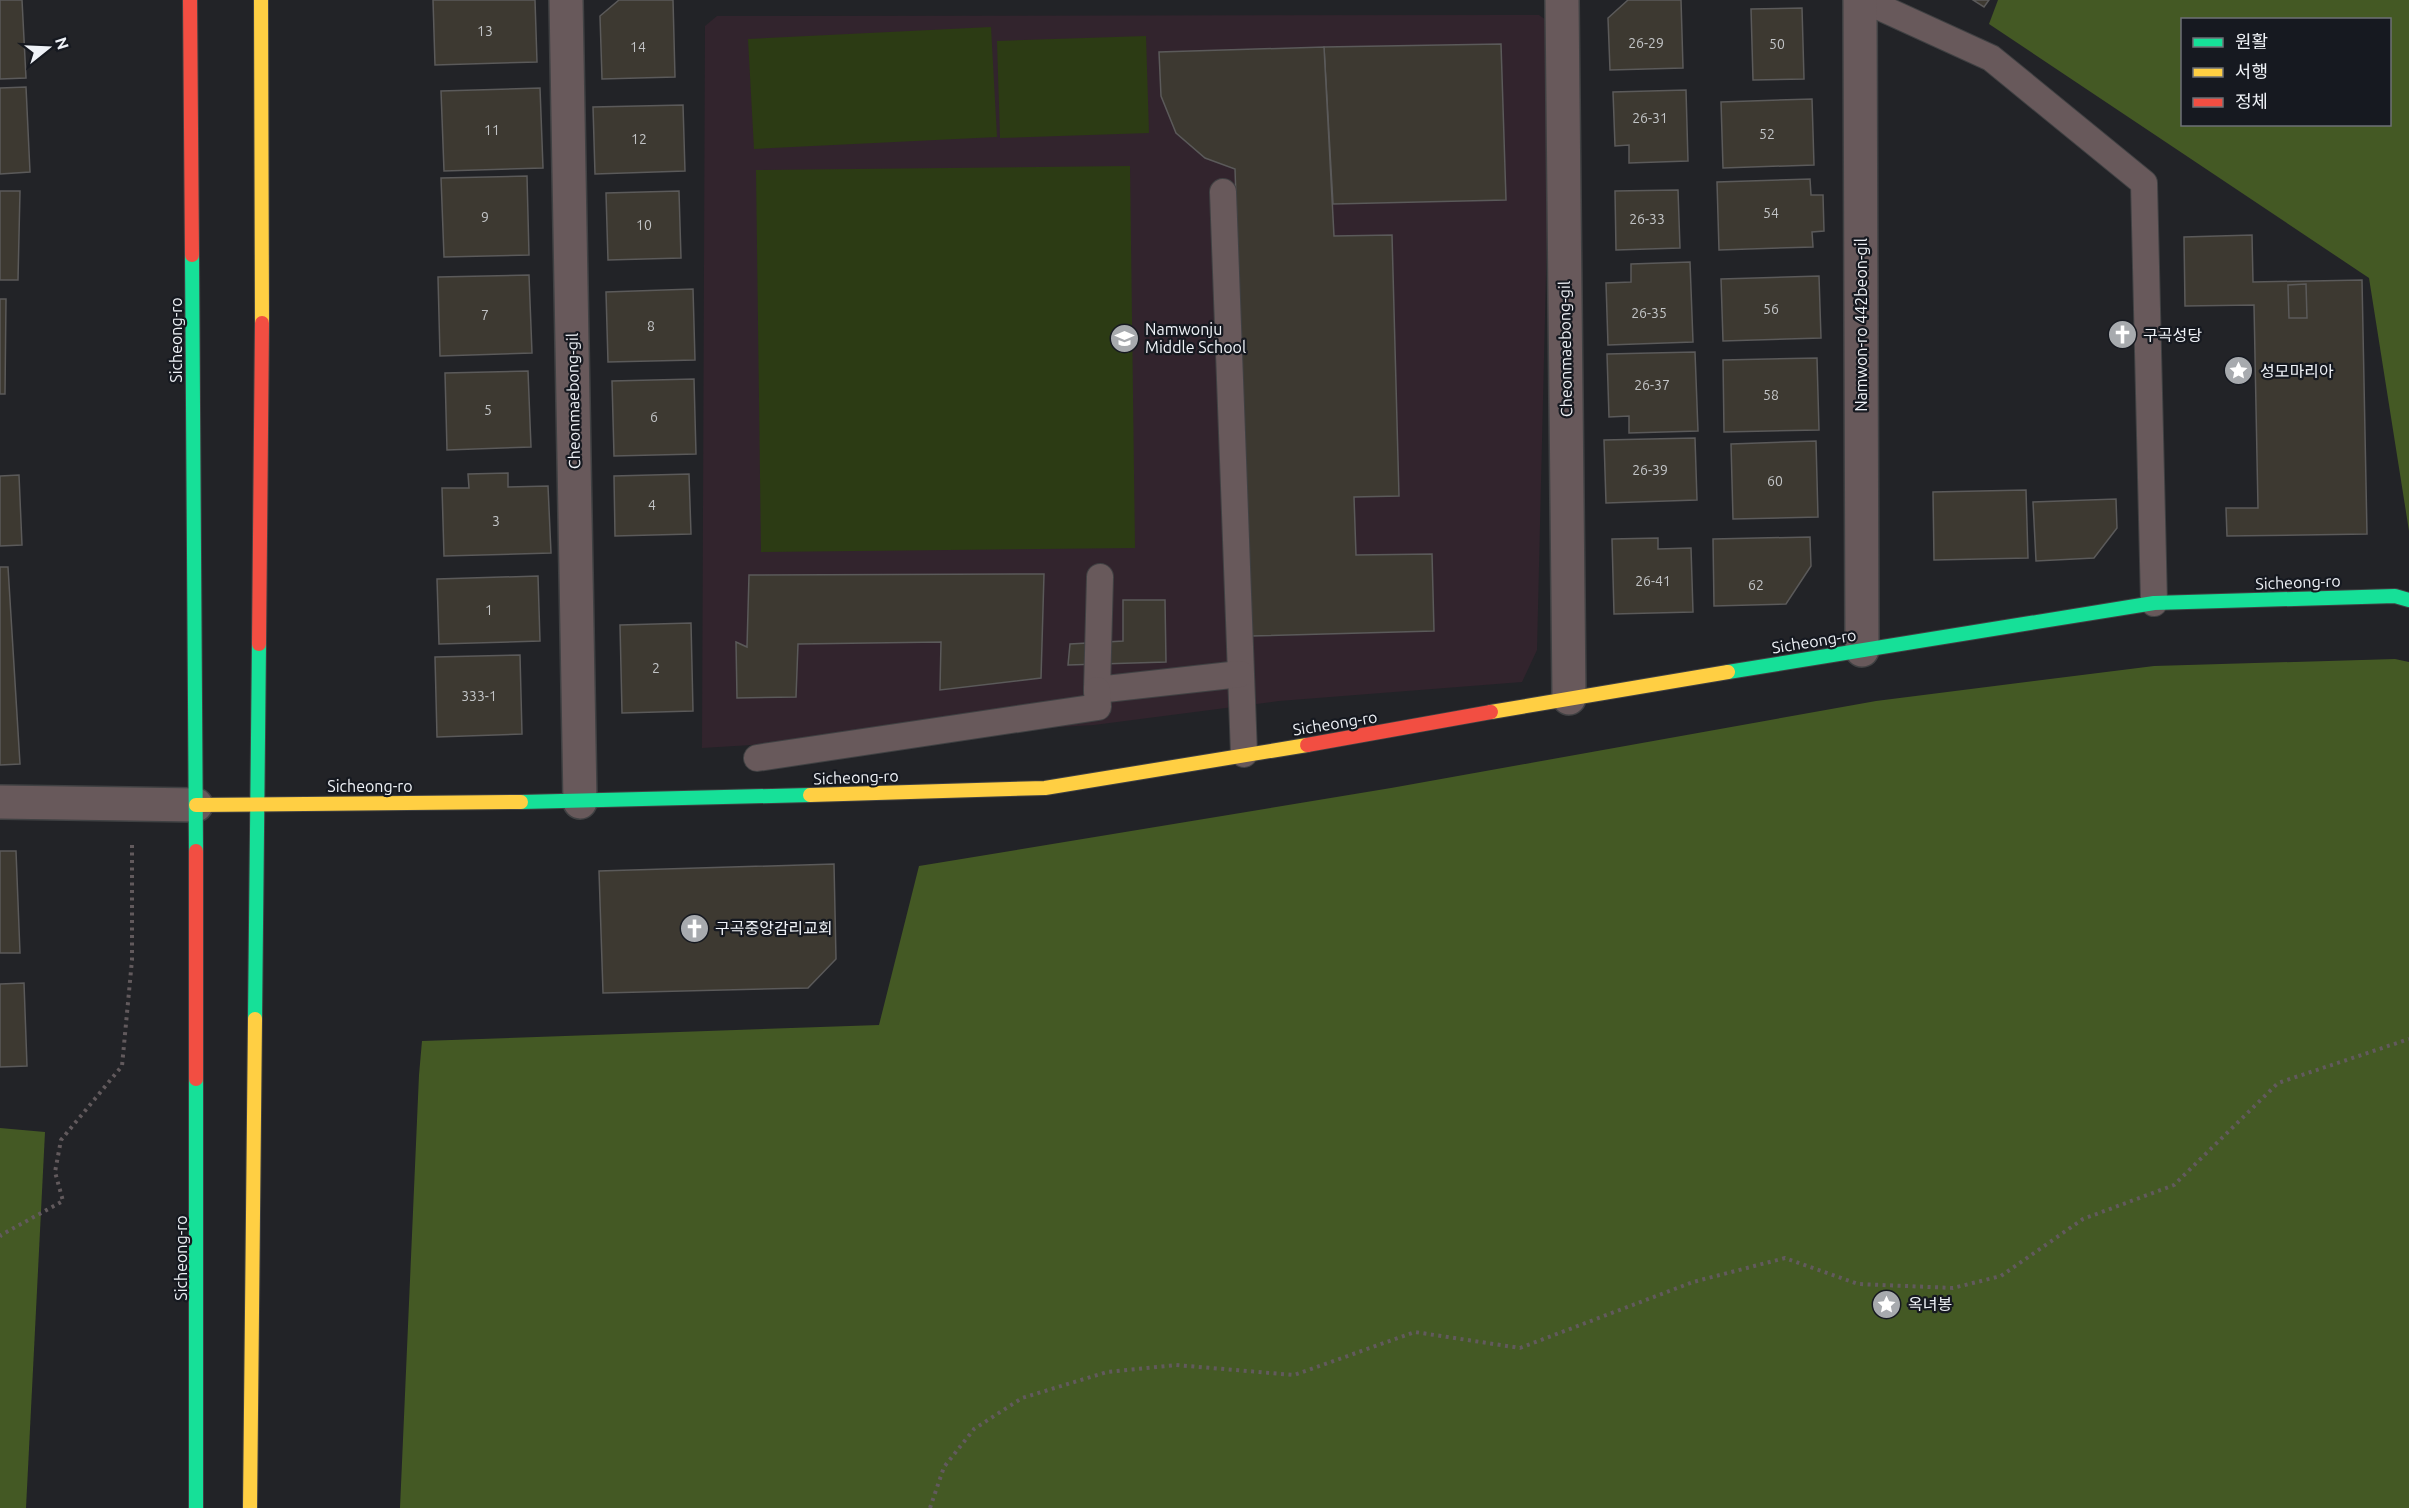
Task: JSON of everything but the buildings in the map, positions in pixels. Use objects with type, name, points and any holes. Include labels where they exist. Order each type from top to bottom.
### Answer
[{"type":"street","name":"Sicheong-ro","points":[[190,0],[196,805],[196,1508]]},
{"type":"street","points":[[250,1508],[259,803],[262,334],[261,0]]},
{"type":"street","name":"Cheonmaebong-gil","points":[[566,0],[580,802]]},
{"type":"street","name":"Cheonmaebong-gil","points":[[1562,0],[1569,698]]},
{"type":"street","name":"Namwon-ro 442beon-gil","points":[[1862,0],[1862,650]]},
{"type":"street","name":"Sicheong-ro","points":[[196,805],[580,802],[1046,788],[1385,732],[1569,698],[2154,603],[2395,596],[2409,600]]},
{"type":"street","points":[[0,802],[196,805]]},
{"type":"lane","points":[[1862,0],[1991,58],[2144,183],[2154,603]]},
{"type":"lane","points":[[1223,192],[1244,754]]},
{"type":"lane","points":[[757,758],[1098,707],[1100,577]]},
{"type":"lane","points":[[1097,690],[1240,674]]},
{"type":"path","points":[[0,1237],[63,1201],[55,1172],[61,1140],[122,1066],[132,960],[132,835],[135,804]]},
{"type":"path","points":[[930,1508],[944,1467],[974,1429],[1022,1398],[1107,1372],[1176,1365],[1293,1375],[1415,1332],[1520,1348],[1693,1282],[1785,1258],[1858,1284],[1953,1287],[2001,1276],[2083,1219],[2174,1185],[2278,1083],[2409,1039]]},
{"type":"shaded area","name":"Namwonju Middle School","points":[[1539,15],[1552,24],[1537,650],[1522,682],[1279,701],[1094,725],[702,748],[705,26],[717,16]]},
{"type":"green space","points":[[1998,0],[2409,0],[2409,531],[2369,278],[1989,24]]},
{"type":"green space","points":[[991,27],[997,137],[754,149],[748,39]]},
{"type":"green space","points":[[1146,36],[1149,133],[1000,138],[997,41]]},
{"type":"green space","points":[[1130,166],[1135,548],[761,552],[756,170]]},
{"type":"green space","points":[[2395,659],[2409,662],[2409,1508],[400,1508],[422,1041],[879,1025],[919,866],[1391,788],[1876,701],[2154,666]]},
{"type":"green space","points":[[0,1128],[45,1132],[26,1508],[0,1508]]},
{"type":"traffic: fast","points":[[192,255],[196,851]]},
{"type":"traffic: fast","points":[[1728,672],[2154,603],[2395,596],[2409,600]]},
{"type":"traffic: fast","points":[[255,1019],[259,644]]},
{"type":"traffic: fast","points":[[521,802],[810,795]]},
{"type":"traffic: fast","points":[[196,1079],[196,1508]]},
{"type":"traffic: slow","points":[[261,0],[262,323]]},
{"type":"traffic: slow","points":[[1491,712],[1728,672]]},
{"type":"traffic: slow","points":[[810,795],[1045,788],[1307,745]]},
{"type":"traffic: slow","points":[[196,805],[521,802]]},
{"type":"traffic: slow","points":[[250,1508],[255,1019]]},
{"type":"traffic: jam","points":[[190,0],[192,255]]},
{"type":"traffic: jam","points":[[259,644],[262,323]]},
{"type":"traffic: jam","points":[[1307,745],[1491,712]]},
{"type":"traffic: jam","points":[[196,851],[196,1079]]},
{"type":"place","name":"구곡성당","points":[[2122,335]]},
{"type":"place","name":"Namwonju Middle School","points":[[1124,338]]},
{"type":"place","name":"성모마리아","points":[[2239,371]]},
{"type":"place","name":"구곡중앙감리교회","points":[[694,928]]},
{"type":"place","name":"옥녀봉","points":[[1887,1304]]}]
